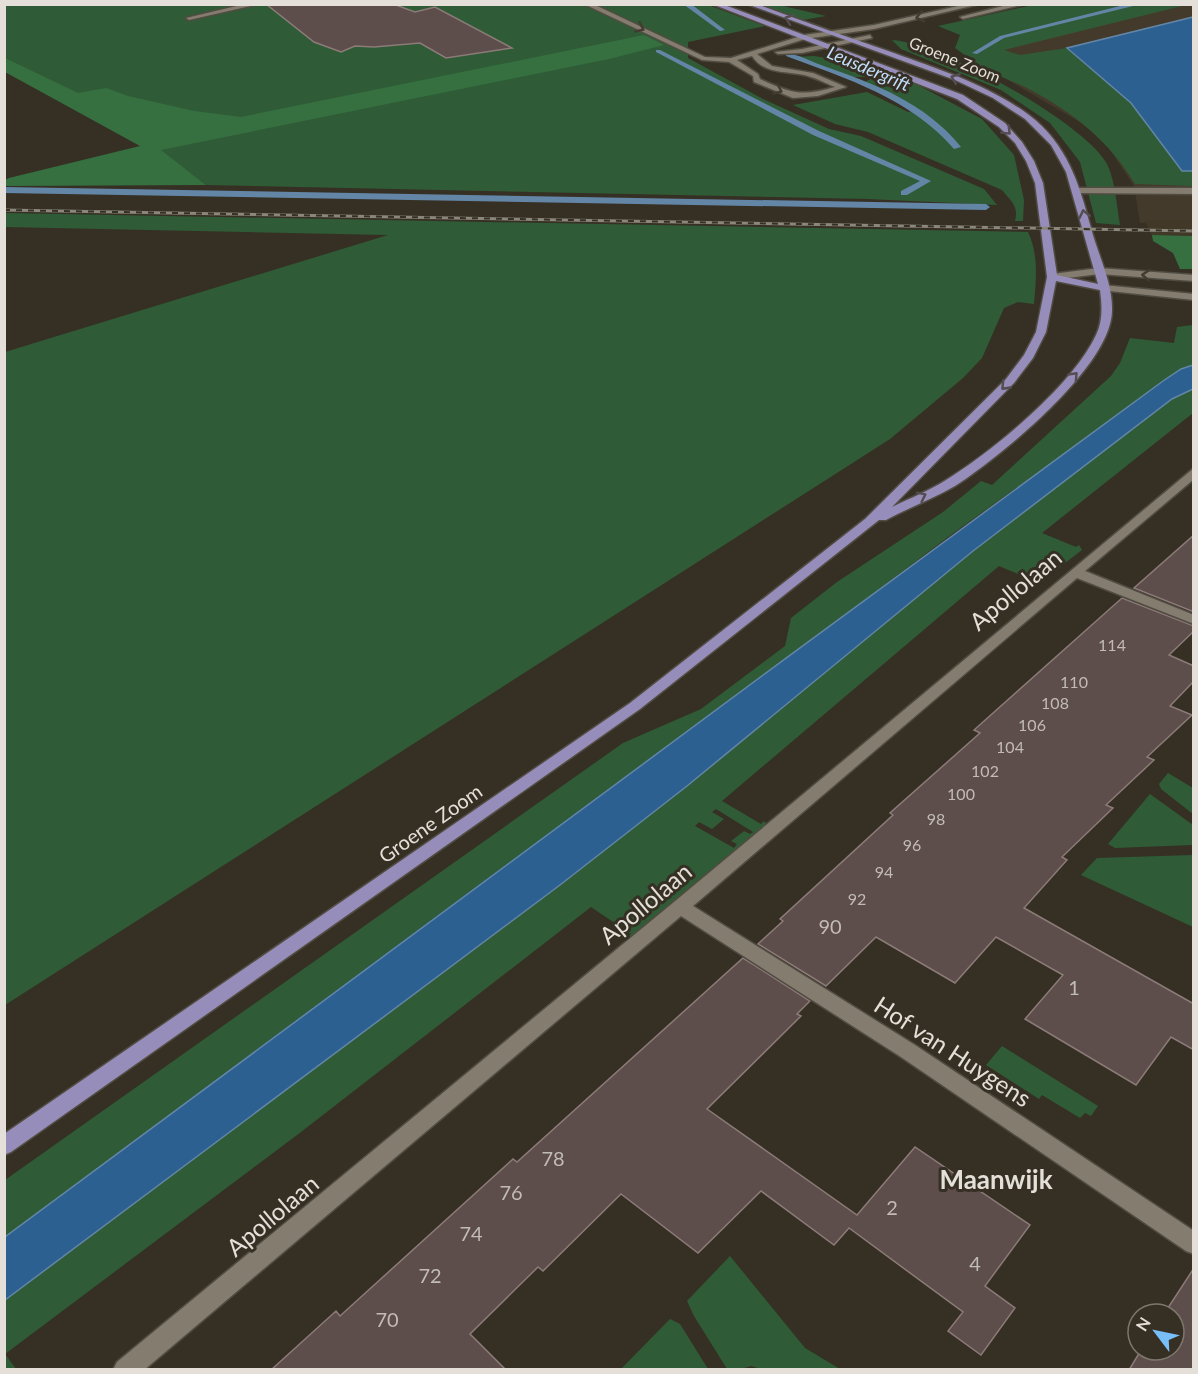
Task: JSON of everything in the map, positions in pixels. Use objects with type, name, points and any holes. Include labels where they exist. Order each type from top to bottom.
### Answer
[{"type":"main road","name":"Groene Zoom","points":[[4,1146],[635,706],[870,522],[1010,381],[1029,356],[1041,332],[1052,277],[1039,183],[1018,142],[1002,125],[960,97],[716,4]]},
{"type":"main road","name":"Groene Zoom","points":[[750,4],[935,70],[991,93],[1008,103],[1054,141],[1067,162],[1078,191],[1103,288],[1107,315],[1097,342],[1083,367],[1045,407],[956,479],[870,522]]},
{"type":"main road","points":[[1052,277],[1103,288]]},
{"type":"street","points":[[189,18],[256,4]]},
{"type":"street","points":[[587,4],[704,59],[731,60],[804,38],[873,27],[977,4]]},
{"type":"street","points":[[955,19],[1022,4]]},
{"type":"street","points":[[754,54],[826,46],[882,35]]},
{"type":"street","points":[[731,60],[756,75],[757,80],[793,96],[819,94],[842,87],[807,73],[767,66],[758,62],[754,54]]},
{"type":"street","points":[[1078,191],[1194,191]]},
{"type":"street","points":[[1052,277],[1099,271],[1194,278]]},
{"type":"street","points":[[1103,288],[1194,297]]},
{"type":"street","name":"Apollolaan","points":[[125,1370],[680,907],[1194,472]]},
{"type":"street","points":[[1075,572],[1194,620]]},
{"type":"street","name":"Hof van Huygens","points":[[680,907],[908,1051],[1194,1244]]},
{"type":"shaded area","points":[[1129,5],[1193,5],[1193,221],[1140,223],[1134,186],[1105,142],[1078,121],[962,53]]},
{"type":"shaded area","points":[[1144,220],[1193,220],[1193,236],[1152,235]]},
{"type":"green space","points":[[4,5],[708,5],[765,26],[688,42],[688,58],[763,99],[829,129],[861,136],[984,189],[997,205],[868,199],[206,185],[160,150],[5,72]]},
{"type":"green space","points":[[760,5],[779,5],[826,16],[803,20]]},
{"type":"green space","points":[[1033,5],[1186,5],[1004,50],[1020,55],[1067,48],[1131,103],[1182,171],[1193,171],[1193,186],[1135,184],[1104,143],[1079,121],[1036,93],[975,63],[955,48],[960,35],[938,26]]},
{"type":"green space","points":[[644,35],[664,45],[609,59],[161,150],[206,185],[5,186],[5,180],[9,178],[140,146],[5,72],[5,58],[78,93],[106,88],[128,96],[194,111],[241,117]]},
{"type":"green space","points":[[892,40],[914,44],[975,70],[1043,108],[1072,129],[1095,149],[1108,166],[1120,225],[1096,223],[1080,162],[1050,123],[1001,90],[901,49]]},
{"type":"green space","points":[[814,56],[869,65],[914,83],[982,119],[1014,155],[1024,200],[1023,221],[1015,221],[1015,208],[1002,190],[868,132],[835,124],[793,105],[867,92],[908,112],[919,110],[865,82],[874,77],[852,77],[792,57]]},
{"type":"green space","points":[[5,213],[1028,232],[1035,259],[1034,304],[1018,302],[1004,308],[982,358],[963,378],[890,439],[5,1005],[5,352],[388,235],[5,227]]},
{"type":"green space","points":[[1152,235],[1193,236],[1193,269],[1180,269],[1173,253],[1153,241]]},
{"type":"green space","points":[[1193,325],[1193,365],[1181,369],[948,537],[716,712],[5,1237],[5,1180],[623,743],[701,709],[785,646],[791,618],[837,582],[943,512],[981,481],[992,485],[1111,376],[1120,363],[1130,338],[1174,343],[1177,327]]},
{"type":"green space","points":[[1193,389],[1193,413],[1042,533],[1076,547],[1079,545],[1082,550],[1039,583],[999,566],[722,801],[761,824],[764,821],[768,826],[631,941],[625,938],[631,934],[591,907],[301,1132],[5,1354],[5,1300],[560,885],[687,786],[973,551],[1172,399]],"holes":[[[716,809],[753,832],[750,834],[744,831],[731,841],[737,844],[734,848],[695,826],[699,822],[712,829],[724,819],[712,812]]]},
{"type":"green space","points":[[1168,773],[1193,788],[1193,814],[1161,789],[1159,784]]},
{"type":"green space","points":[[1150,794],[1193,825],[1193,845],[1115,848],[1108,844]]},
{"type":"green space","points":[[1193,855],[1193,927],[1081,875],[1097,858]]},
{"type":"green space","points":[[1002,1046],[1098,1106],[1091,1116],[1085,1113],[1080,1118],[1042,1095],[1039,1099],[986,1065]]},
{"type":"green space","points":[[730,1256],[805,1348],[840,1369],[764,1370],[751,1366],[727,1369],[687,1301]]},
{"type":"green space","points":[[670,1319],[680,1324],[708,1369],[621,1369]]},
{"type":"green space","points":[[5,1354],[16,1369],[5,1370]]},
{"type":"water","points":[[1193,17],[1193,171],[1182,171],[1131,103],[1067,48]]},
{"type":"water","points":[[1193,365],[1193,389],[1172,399],[973,551],[687,786],[560,885],[5,1300],[5,1237],[1163,381],[1181,369]]},
{"type":"building","points":[[266,4],[393,4],[415,12],[435,7],[512,48],[446,58],[420,43],[374,47],[355,46],[341,52],[314,42]]},
{"type":"building","points":[[1194,535],[1194,612],[1134,588]]},
{"type":"building","points":[[1122,598],[1194,626],[1194,631],[1169,655],[1194,666],[1194,681],[1170,706],[1192,715],[1147,757],[1154,760],[1106,805],[1113,808],[1062,857],[1067,860],[1024,908],[1194,1004],[1194,1050],[1171,1037],[1136,1085],[1025,1019],[1063,975],[996,937],[955,983],[876,937],[826,986],[758,944],[783,921],[780,919],[893,815],[890,813],[980,733],[974,730]]},
{"type":"building","points":[[743,958],[810,1001],[797,1014],[801,1016],[707,1109],[857,1215],[915,1147],[1030,1225],[985,1286],[1015,1308],[981,1355],[948,1331],[963,1312],[849,1228],[834,1245],[761,1191],[698,1253],[621,1194],[543,1271],[538,1267],[470,1334],[506,1370],[271,1370],[336,1311],[340,1316],[513,1159],[517,1162]]},
{"type":"building","points":[[1194,1268],[1194,1370],[1129,1370],[1134,1362],[1186,1362],[1186,1302],[1172,1302]]},
{"type":"waterway","name":"Leusdergrift","points":[[686,4],[722,30]]},
{"type":"waterway","points":[[975,53],[1002,37],[1138,4]]},
{"type":"waterway","points":[[658,51],[816,133],[927,181],[904,193]]},
{"type":"waterway","name":"Leusdergrift","points":[[788,55],[862,82],[898,99],[935,124],[957,147]]},
{"type":"waterway","points":[[4,190],[986,207]]},
{"type":"railway","points":[[4,210],[1194,231]]},
{"type":"district","name":"Maanwijk","points":[[996,1179]]}]
